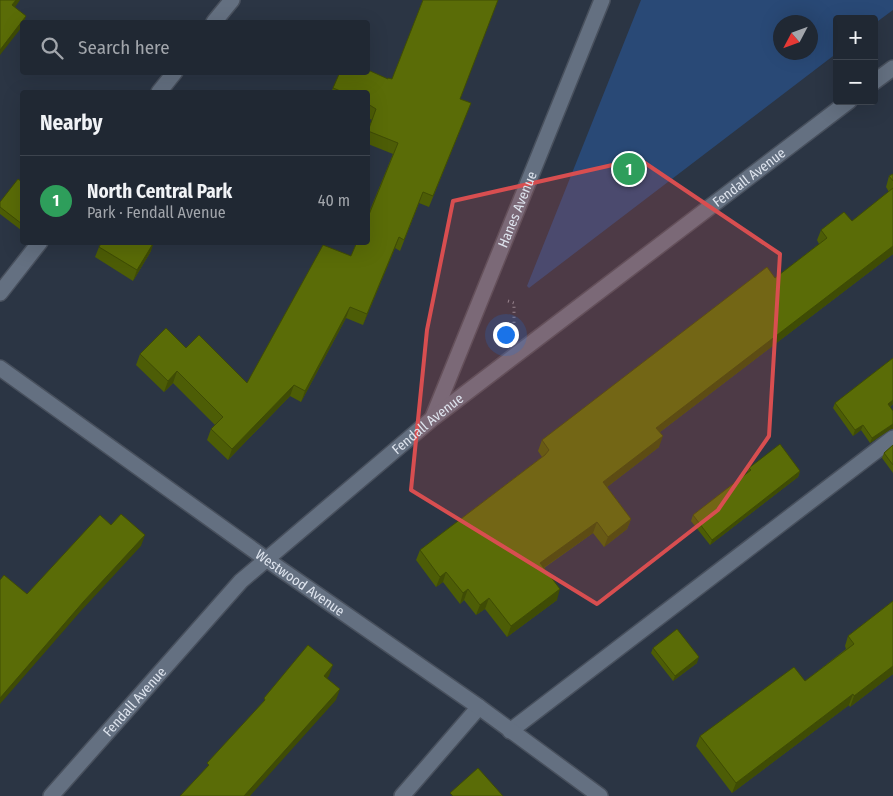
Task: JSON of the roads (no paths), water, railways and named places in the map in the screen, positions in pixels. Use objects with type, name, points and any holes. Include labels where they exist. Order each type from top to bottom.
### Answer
[{"type":"street","points":[[216,20],[232,0]]},
{"type":"street","name":"Hanes Avenue","points":[[433,418],[602,0]]},
{"type":"street","points":[[878,79],[893,68]]},
{"type":"street","points":[[161,90],[173,75]]},
{"type":"street","name":"Fendall Avenue","points":[[51,796],[241,581],[266,559],[433,418],[844,105]]},
{"type":"street","points":[[0,294],[38,245]]},
{"type":"street","name":"Westwood Avenue","points":[[0,368],[600,796]]},
{"type":"street","points":[[510,731],[893,438]]},
{"type":"street","points":[[402,796],[479,708]]},
{"type":"place","name":"North Central Park","points":[[629,169]]}]
